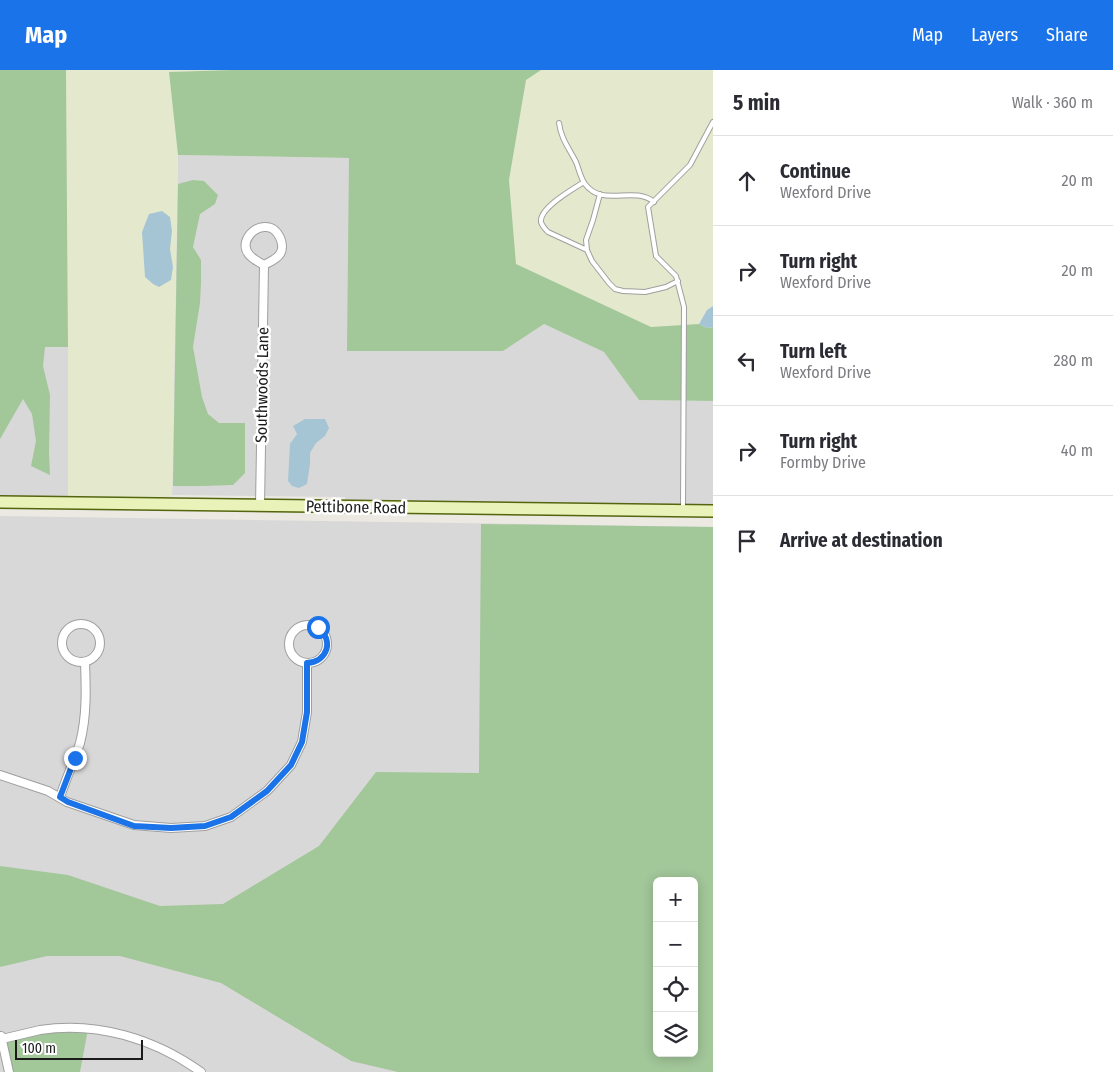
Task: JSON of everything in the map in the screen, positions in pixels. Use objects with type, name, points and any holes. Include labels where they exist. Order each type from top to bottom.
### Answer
[{"type":"street","points":[[266,226],[273,229],[279,235],[283,246],[280,254],[273,261],[264,265],[251,258],[245,246],[247,236],[255,230],[266,226]]},
{"type":"street","name":"Southwoods Lane","points":[[260,506],[264,265]]},
{"type":"street","name":"Pettibone Road","points":[[0,502],[713,511]]},
{"type":"street","points":[[80,623],[92,627],[100,637],[99,650],[96,655],[85,662],[79,662],[67,656],[62,645],[64,633],[69,628],[80,623]]},
{"type":"street","points":[[312,625],[318,627],[323,632],[327,643],[324,655],[319,660],[307,663],[301,662],[291,654],[289,641],[290,635],[294,630],[300,626],[312,625]]},
{"type":"street","points":[[60,797],[80,741],[86,688],[85,662]]},
{"type":"street","points":[[0,775],[48,791],[68,802],[134,826],[171,828],[205,826],[231,817],[267,791],[291,765],[302,742],[307,712],[307,663]]},
{"type":"street","points":[[9,1072],[1,1036],[41,1030],[88,1029],[111,1032],[149,1043],[165,1050],[201,1072]]},
{"type":"lane","points":[[683,511],[684,307],[676,276],[656,256],[648,207],[690,165],[713,122]]},
{"type":"lane","points":[[559,123],[561,135],[584,182],[591,190],[605,196],[648,197],[654,202]]},
{"type":"lane","points":[[584,182],[555,202],[542,216],[541,222],[548,232],[587,250]]},
{"type":"lane","points":[[600,194],[586,240],[587,250],[592,261],[609,283],[615,289],[645,292],[666,288],[678,281]]},
{"type":"shaded area","points":[[178,155],[349,158],[503,351],[544,324],[604,352],[639,400],[713,401],[713,511],[345,507],[345,497],[172,495]]},
{"type":"shaded area","points":[[0,347],[68,347],[68,503],[0,502]]},
{"type":"shaded area","points":[[0,516],[713,527],[713,1072],[0,1072]]},
{"type":"green space","points":[[0,70],[66,70],[68,347],[45,347],[43,366],[50,395],[50,475],[31,466],[36,441],[32,414],[23,399],[0,439]]},
{"type":"green space","points":[[66,70],[232,70],[169,72],[178,155],[172,505],[68,503]]},
{"type":"green space","points":[[232,70],[541,70],[526,80],[509,180],[516,264],[651,327],[699,324],[707,328],[713,327],[713,401],[639,400],[604,352],[544,324],[503,351],[347,351],[349,158],[178,155],[169,72]]},
{"type":"green space","points":[[541,70],[713,70],[713,306],[707,310],[699,324],[651,327],[516,264],[509,180],[526,80]]},
{"type":"green space","points":[[193,180],[204,181],[218,195],[215,204],[200,214],[193,247],[201,260],[201,283],[193,347],[202,397],[208,414],[219,423],[245,423],[245,473],[233,485],[173,486],[178,184]]},
{"type":"green space","points":[[481,524],[713,527],[713,1072],[398,1072],[351,1061],[221,983],[120,956],[47,956],[0,967],[0,866],[68,875],[160,906],[223,904],[319,846],[376,772],[479,773]]},
{"type":"green space","points":[[88,1029],[80,1072],[9,1072],[2,1039],[41,1030]]},
{"type":"water","points":[[162,211],[170,217],[172,231],[170,249],[173,267],[171,280],[159,287],[145,277],[142,232],[149,214]]},
{"type":"water","points":[[713,306],[713,327],[707,328],[699,324],[707,310]]},
{"type":"water","points":[[305,419],[325,419],[329,428],[325,436],[316,443],[310,453],[307,484],[299,488],[292,486],[288,481],[290,444],[297,434],[293,426]]},
{"type":"route","points":[[75,758],[60,797],[68,802],[134,826],[171,828],[205,826],[231,817],[267,791],[291,765],[302,742],[307,712],[307,663],[319,660],[324,655],[327,643],[326,637],[318,627]]}]
